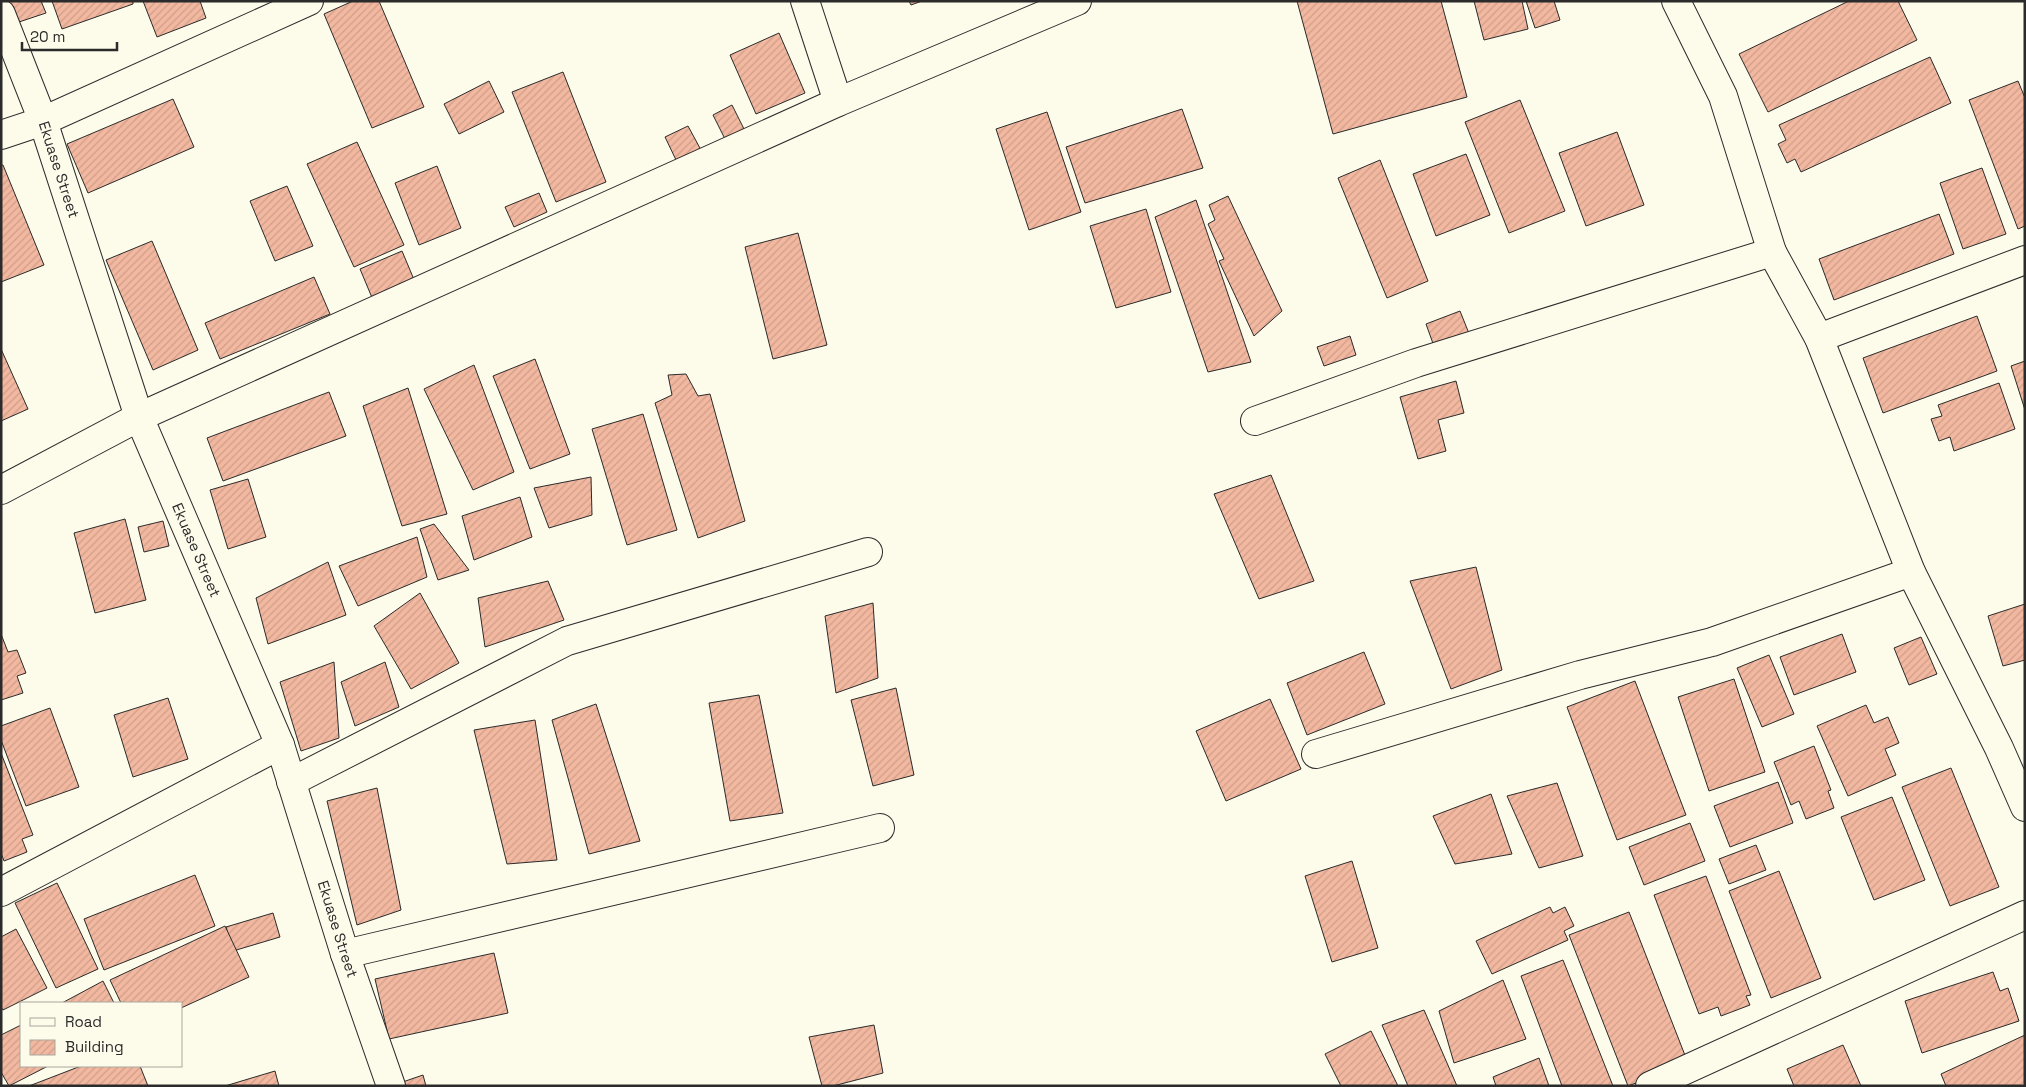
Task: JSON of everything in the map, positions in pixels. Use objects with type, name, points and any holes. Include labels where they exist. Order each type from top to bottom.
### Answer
[{"type":"street","points":[[805,1],[838,102]]},
{"type":"street","points":[[1,490],[139,417],[838,102],[1078,1]]},
{"type":"street","points":[[1676,1],[1723,96],[1772,252],[1819,338],[1911,572],[1999,748],[2025,807]]},
{"type":"street","points":[[1,135],[43,121],[307,2]]},
{"type":"street","name":"Ekuase Street","points":[[1,14],[43,121],[139,417],[280,745],[345,954],[391,1086]]},
{"type":"street","points":[[1255,420],[1416,363],[1772,252]]},
{"type":"street","points":[[1819,338],[2025,260]]},
{"type":"street","points":[[291,782],[567,641],[868,552]]},
{"type":"street","points":[[1316,754],[1580,675],[1712,642],[1911,572]]},
{"type":"street","points":[[1,892],[280,745]]},
{"type":"street","points":[[345,954],[880,828]]},
{"type":"street","points":[[1650,1086],[2025,915]]},
{"type":"building","points":[[8,1],[41,1],[46,13],[16,23]]},
{"type":"building","points":[[52,1],[133,1],[133,4],[62,29]]},
{"type":"building","points":[[143,1],[200,1],[206,18],[157,37]]},
{"type":"building","points":[[353,1],[379,1],[424,107],[372,128],[324,14]]},
{"type":"building","points":[[909,1],[922,1],[911,5]]},
{"type":"building","points":[[1297,1],[1441,1],[1467,97],[1333,134]]},
{"type":"building","points":[[1474,1],[1522,1],[1528,29],[1484,40]]},
{"type":"building","points":[[1526,1],[1554,1],[1560,20],[1535,28]]},
{"type":"building","points":[[1849,1],[1898,1],[1917,40],[1768,112],[1739,54]]},
{"type":"building","points":[[779,33],[805,93],[756,114],[730,55]]},
{"type":"building","points":[[1930,57],[1951,103],[1801,172],[1795,159],[1787,163],[1778,144],[1786,140],[1779,125]]},
{"type":"building","points":[[563,72],[606,182],[556,202],[512,92]]},
{"type":"building","points":[[489,81],[504,112],[459,134],[444,104]]},
{"type":"building","points":[[2018,81],[2025,98],[2025,226],[2018,229],[1969,100]]},
{"type":"building","points":[[173,99],[194,147],[88,193],[67,144]]},
{"type":"building","points":[[1520,100],[1565,211],[1509,233],[1465,122]]},
{"type":"building","points":[[732,105],[744,129],[725,139],[713,115]]},
{"type":"building","points":[[1182,109],[1203,168],[1085,203],[1066,147]]},
{"type":"building","points":[[1047,112],[1081,212],[1029,230],[996,129]]},
{"type":"building","points":[[688,126],[701,150],[677,162],[665,137]]},
{"type":"building","points":[[1617,132],[1644,205],[1586,226],[1559,153]]},
{"type":"building","points":[[357,142],[404,245],[354,267],[307,164]]},
{"type":"building","points":[[1466,154],[1490,215],[1436,236],[1413,174]]},
{"type":"building","points":[[1380,160],[1428,281],[1387,298],[1338,178]]},
{"type":"building","points":[[1,165],[3,165],[44,265],[1,282]]},
{"type":"building","points":[[437,166],[461,228],[419,245],[395,183]]},
{"type":"building","points":[[1982,168],[2006,234],[1963,249],[1940,183]]},
{"type":"building","points":[[287,186],[313,246],[275,261],[250,201]]},
{"type":"building","points":[[539,193],[547,212],[514,227],[505,207]]},
{"type":"building","points":[[1228,196],[1282,311],[1254,336],[1219,261],[1224,259],[1208,224],[1215,220],[1209,205]]},
{"type":"building","points":[[1196,200],[1251,362],[1208,372],[1155,217]]},
{"type":"building","points":[[1146,209],[1171,292],[1116,308],[1090,226]]},
{"type":"building","points":[[1939,214],[1954,254],[1834,300],[1819,259]]},
{"type":"building","points":[[798,233],[827,345],[773,359],[745,247]]},
{"type":"building","points":[[152,241],[198,350],[153,370],[106,260]]},
{"type":"building","points":[[402,251],[415,282],[373,300],[360,269]]},
{"type":"building","points":[[314,277],[330,314],[220,359],[205,323]]},
{"type":"building","points":[[1460,311],[1470,336],[1435,349],[1426,324]]},
{"type":"building","points":[[1977,316],[1997,371],[1883,413],[1863,358]]},
{"type":"building","points":[[1350,336],[1356,355],[1324,366],[1317,347]]},
{"type":"building","points":[[1,349],[28,409],[1,421]]},
{"type":"building","points":[[535,359],[570,454],[530,469],[493,376]]},
{"type":"building","points":[[2025,361],[2025,410],[2011,366]]},
{"type":"building","points":[[474,365],[514,472],[473,490],[424,389]]},
{"type":"building","points":[[686,374],[698,396],[710,394],[745,521],[698,538],[655,403],[672,395],[668,375]]},
{"type":"building","points":[[1456,381],[1464,413],[1438,420],[1446,451],[1418,459],[1400,397]]},
{"type":"building","points":[[1999,383],[2015,429],[1954,451],[1950,437],[1939,441],[1931,419],[1942,416],[1938,405]]},
{"type":"building","points":[[408,388],[447,514],[402,526],[363,406]]},
{"type":"building","points":[[329,392],[346,436],[223,481],[207,438]]},
{"type":"building","points":[[643,414],[677,530],[627,545],[592,429]]},
{"type":"building","points":[[1271,475],[1314,581],[1259,599],[1214,494]]},
{"type":"building","points":[[591,477],[592,515],[549,528],[534,488]]},
{"type":"building","points":[[248,479],[266,537],[228,549],[210,490]]},
{"type":"building","points":[[520,497],[532,537],[474,560],[462,516]]},
{"type":"building","points":[[125,519],[146,600],[95,613],[74,533]]},
{"type":"building","points":[[163,521],[169,546],[144,552],[138,527]]},
{"type":"building","points":[[434,524],[469,570],[438,580],[420,529]]},
{"type":"building","points":[[417,537],[427,577],[358,606],[339,566]]},
{"type":"building","points":[[328,562],[346,615],[268,644],[256,598]]},
{"type":"building","points":[[1476,567],[1502,670],[1451,689],[1410,581]]},
{"type":"building","points":[[548,581],[564,620],[485,647],[478,598]]},
{"type":"building","points":[[420,593],[459,663],[411,689],[374,626]]},
{"type":"building","points":[[873,603],[878,678],[836,693],[825,616]]},
{"type":"building","points":[[2025,604],[2025,660],[2003,666],[1988,616]]},
{"type":"building","points":[[1,634],[8,652],[17,650],[26,673],[17,676],[23,693],[1,700]]},
{"type":"building","points":[[1842,634],[1856,672],[1794,695],[1780,657]]},
{"type":"building","points":[[1921,637],[1937,674],[1909,685],[1894,648]]},
{"type":"building","points":[[1364,652],[1385,704],[1307,735],[1287,683]]},
{"type":"building","points":[[1769,655],[1794,714],[1762,727],[1737,668]]},
{"type":"building","points":[[334,662],[339,738],[301,751],[280,682]]},
{"type":"building","points":[[385,662],[399,707],[355,726],[341,682]]},
{"type":"building","points":[[1734,679],[1765,772],[1709,791],[1678,697]]},
{"type":"building","points":[[1635,681],[1686,815],[1617,840],[1567,707]]},
{"type":"building","points":[[896,688],[914,775],[873,786],[851,700]]},
{"type":"building","points":[[759,695],[783,813],[730,821],[709,703]]},
{"type":"building","points":[[168,698],[188,759],[133,777],[114,715]]},
{"type":"building","points":[[1270,699],[1301,769],[1226,801],[1196,731]]},
{"type":"building","points":[[596,704],[640,841],[589,854],[552,720]]},
{"type":"building","points":[[1866,705],[1874,723],[1888,717],[1899,743],[1885,749],[1896,775],[1848,796],[1817,726]]},
{"type":"building","points":[[50,708],[79,787],[26,806],[1,740],[1,726]]},
{"type":"building","points":[[535,720],[557,860],[507,864],[474,730]]},
{"type":"building","points":[[1814,746],[1831,790],[1828,791],[1834,808],[1806,819],[1799,801],[1791,805],[1774,762]]},
{"type":"building","points":[[1,753],[33,835],[22,839],[27,852],[4,861],[1,853]]},
{"type":"building","points":[[1951,768],[1999,887],[1950,906],[1902,787]]},
{"type":"building","points":[[1778,782],[1793,823],[1730,847],[1714,806]]},
{"type":"building","points":[[1557,783],[1583,856],[1539,868],[1507,796]]},
{"type":"building","points":[[377,788],[401,910],[357,925],[327,801]]},
{"type":"building","points":[[1491,794],[1512,854],[1455,864],[1433,816]]},
{"type":"building","points":[[1892,797],[1925,880],[1874,900],[1841,817]]},
{"type":"building","points":[[1690,823],[1705,861],[1644,885],[1629,847]]},
{"type":"building","points":[[1756,845],[1766,870],[1729,884],[1719,859]]},
{"type":"building","points":[[1352,861],[1378,948],[1332,962],[1305,876]]},
{"type":"building","points":[[1779,871],[1821,978],[1771,998],[1729,891]]},
{"type":"building","points":[[195,875],[215,926],[104,970],[84,919]]},
{"type":"building","points":[[1706,876],[1751,995],[1746,996],[1750,1005],[1721,1016],[1718,1007],[1699,1014],[1654,895]]},
{"type":"building","points":[[57,883],[98,969],[56,988],[15,903]]},
{"type":"building","points":[[1550,907],[1553,913],[1565,907],[1574,926],[1564,931],[1568,940],[1492,974],[1476,941]]},
{"type":"building","points":[[1629,912],[1688,1063],[1628,1086],[1569,935]]},
{"type":"building","points":[[273,913],[280,937],[233,951],[226,927]]},
{"type":"building","points":[[225,926],[249,977],[182,1008],[182,1002],[121,1002],[110,980]]},
{"type":"building","points":[[16,929],[47,988],[3,1010],[1,1007],[1,937]]},
{"type":"building","points":[[494,953],[508,1013],[389,1039],[375,979]]},
{"type":"building","points":[[1563,960],[1613,1086],[1562,1086],[1521,976]]},
{"type":"building","points":[[1993,972],[2000,991],[2008,988],[2019,1021],[1922,1053],[1905,1001]]},
{"type":"building","points":[[1503,980],[1526,1039],[1454,1063],[1439,1011]]},
{"type":"building","points":[[103,981],[114,1002],[64,1002]]},
{"type":"building","points":[[1424,1010],[1457,1086],[1408,1086],[1382,1025]]},
{"type":"building","points":[[874,1025],[883,1073],[833,1086],[822,1086],[809,1037]]},
{"type":"building","points":[[20,1026],[20,1067],[46,1067],[9,1086],[1,1072],[1,1035]]},
{"type":"building","points":[[1371,1031],[1398,1086],[1341,1086],[1325,1054]]},
{"type":"building","points":[[2025,1035],[2025,1086],[1946,1086],[1941,1074]]},
{"type":"building","points":[[1843,1045],[1861,1086],[1794,1086],[1787,1069]]},
{"type":"building","points":[[1539,1058],[1549,1086],[1496,1086],[1493,1077]]},
{"type":"building","points":[[78,1067],[140,1067],[148,1086],[29,1086]]},
{"type":"building","points":[[275,1071],[279,1086],[225,1086]]},
{"type":"building","points":[[423,1075],[426,1086],[394,1085]]}]
